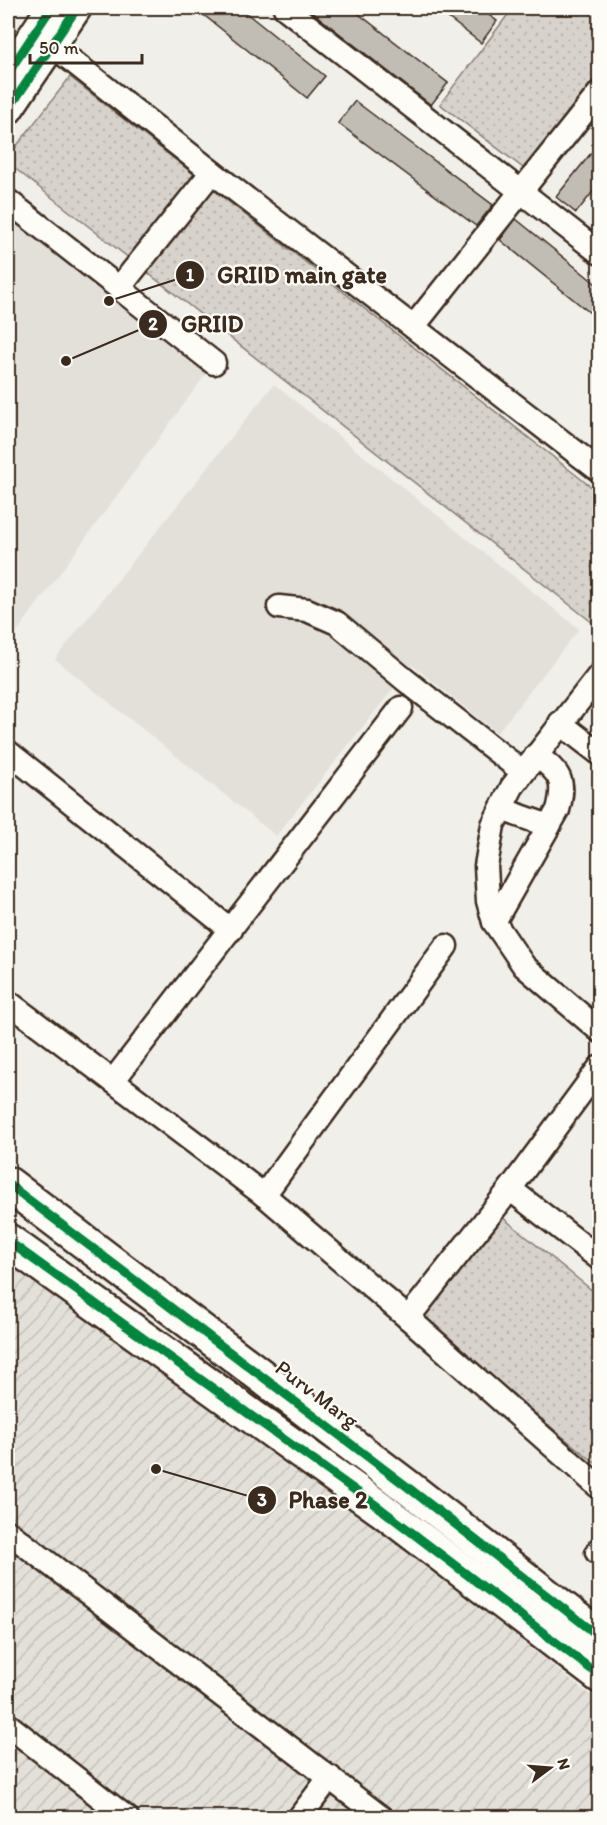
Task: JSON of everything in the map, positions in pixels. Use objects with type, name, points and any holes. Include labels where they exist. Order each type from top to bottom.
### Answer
[{"type":"highway","name":"Purv Marg","points":[[8,1185],[405,1485],[600,1638]]},
{"type":"highway","points":[[8,1241],[381,1509],[600,1676]]},
{"type":"main road","points":[[8,73],[51,8]]},
{"type":"main road","points":[[8,110],[77,8]]},
{"type":"street","points":[[285,8],[600,253]]},
{"type":"street","points":[[52,45],[212,172],[600,471]]},
{"type":"street","points":[[414,326],[600,92]]},
{"type":"street","points":[[119,288],[212,172]]},
{"type":"street","points":[[8,201],[214,363]]},
{"type":"street","points":[[279,607],[307,610],[337,623],[404,679],[529,764],[553,768],[560,776],[562,794],[558,810],[494,922]]},
{"type":"street","points":[[600,674],[512,787],[493,825],[486,866],[488,901],[494,922],[524,966],[600,1031]]},
{"type":"street","points":[[113,1081],[401,708]]},
{"type":"street","points":[[560,723],[600,754]]},
{"type":"street","points":[[8,752],[231,930]]},
{"type":"street","points":[[501,809],[549,826]]},
{"type":"street","points":[[264,1195],[446,946]]},
{"type":"street","points":[[8,1002],[264,1195],[408,1318],[600,1488]]},
{"type":"street","points":[[408,1318],[510,1189],[600,1067]]},
{"type":"street","points":[[510,1189],[600,1259]]},
{"type":"street","points":[[8,1532],[382,1818]]},
{"type":"street","points":[[8,1725],[127,1818]]},
{"type":"street","points":[[299,1818],[330,1777]]},
{"type":"shaded area","points":[[513,8],[599,8],[599,77],[527,171],[440,104]]},
{"type":"shaded area","points":[[70,77],[599,493],[600,624],[598,627],[8,163],[8,157]]},
{"type":"shaded area","points":[[8,201],[214,363],[8,644]]},
{"type":"shaded area","points":[[274,384],[579,629],[497,733],[412,665],[276,836],[55,659]]},
{"type":"shaded area","points":[[502,1217],[599,1296],[599,1466],[419,1321]]},
{"type":"shaded area","points":[[8,1236],[599,1702],[599,1817],[8,1817]]},
{"type":"building","points":[[195,8],[240,8],[325,76],[307,98]]},
{"type":"building","points":[[307,8],[351,8],[448,83],[431,105]]},
{"type":"building","points":[[435,8],[479,8],[497,21],[481,43]]},
{"type":"building","points":[[355,101],[493,205],[476,226],[338,123]]},
{"type":"building","points":[[600,142],[600,183],[576,213],[556,197]]},
{"type":"building","points":[[516,219],[600,287],[600,321],[500,240]]},
{"type":"cycle path","points":[[8,73],[51,8]]},
{"type":"cycle path","points":[[8,110],[77,8]]},
{"type":"cycle path","points":[[8,1184],[405,1485],[600,1637]]},
{"type":"cycle path","points":[[8,1241],[381,1509],[600,1676]]},
{"type":"place","name":"GRIID main gate","points":[[109,301]]},
{"type":"place","name":"GRIID","points":[[66,361]]},
{"type":"place","name":"Phase 2","points":[[156,1469]]}]
